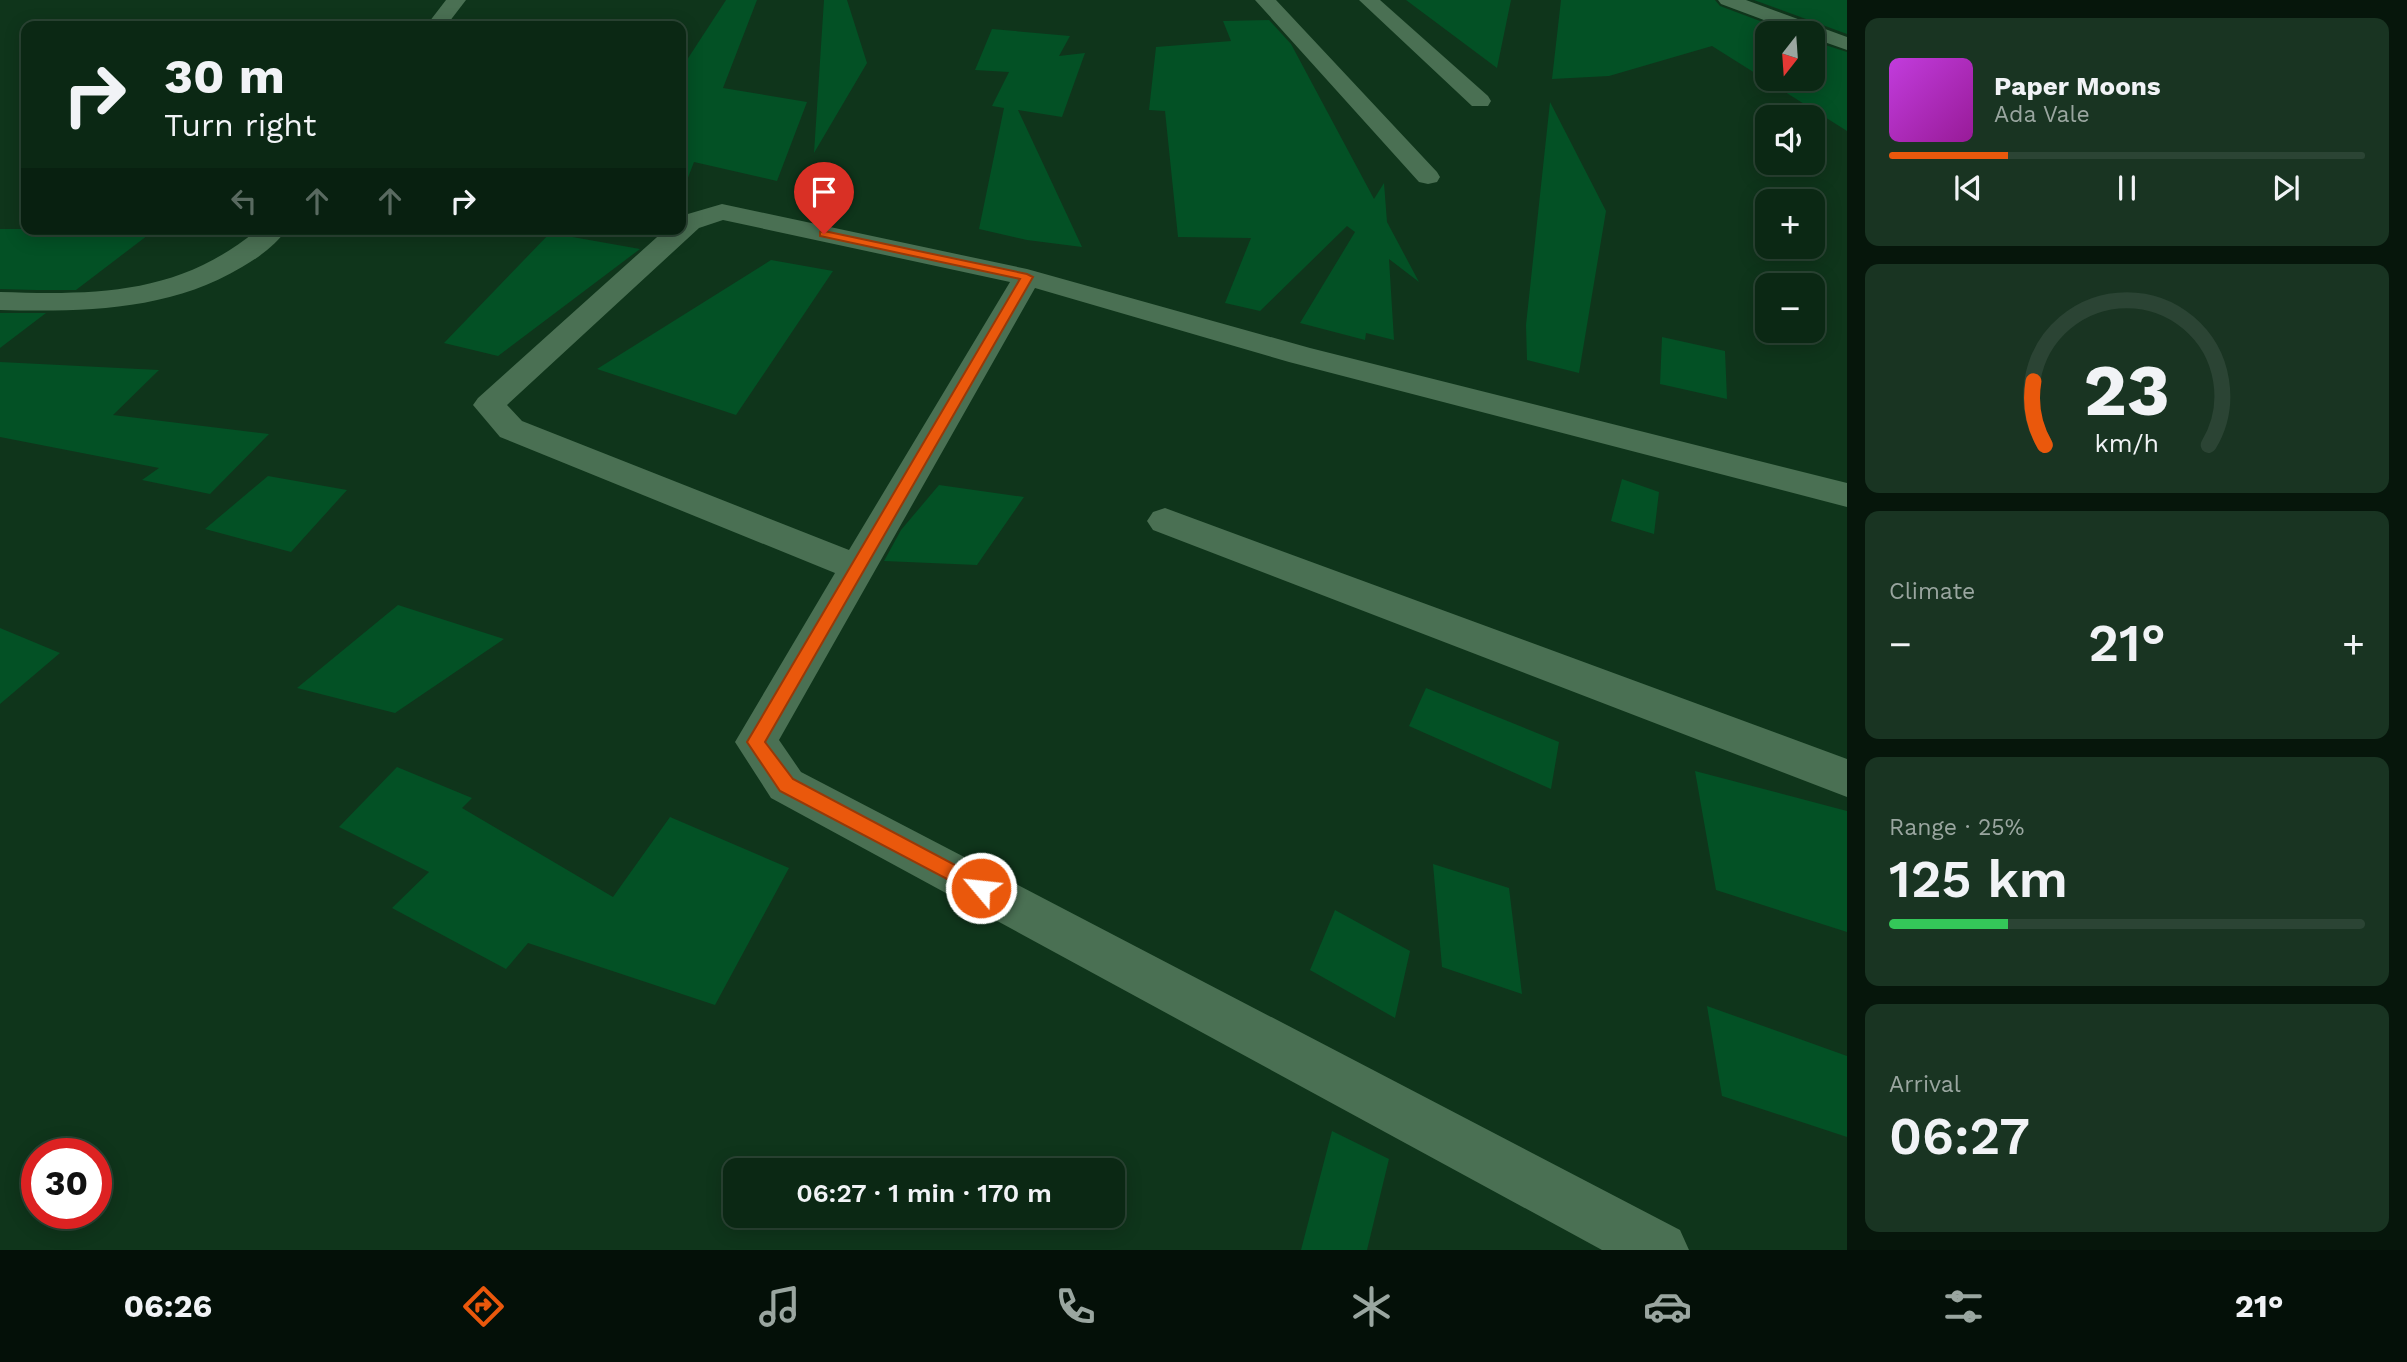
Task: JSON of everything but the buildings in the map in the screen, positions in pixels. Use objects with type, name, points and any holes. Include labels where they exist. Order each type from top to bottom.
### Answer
[{"type":"street","points":[[440,21],[456,0]]},
{"type":"street","points":[[1265,0],[1428,177]]},
{"type":"street","points":[[1369,0],[1480,101]]},
{"type":"street","points":[[1728,0],[1847,44]]},
{"type":"street","points":[[686,226],[722,212],[1027,277],[1300,355],[1847,495]]},
{"type":"street","points":[[0,301],[80,304],[163,292],[225,268],[256,248],[268,235]]},
{"type":"street","points":[[676,235],[489,405],[511,429],[856,567]]},
{"type":"street","points":[[1027,277],[756,742],[786,785],[1660,1250]]},
{"type":"street","points":[[1165,521],[1847,778]]},
{"type":"route","points":[[824,234],[1027,277],[756,742],[786,785],[981,888]]}]
